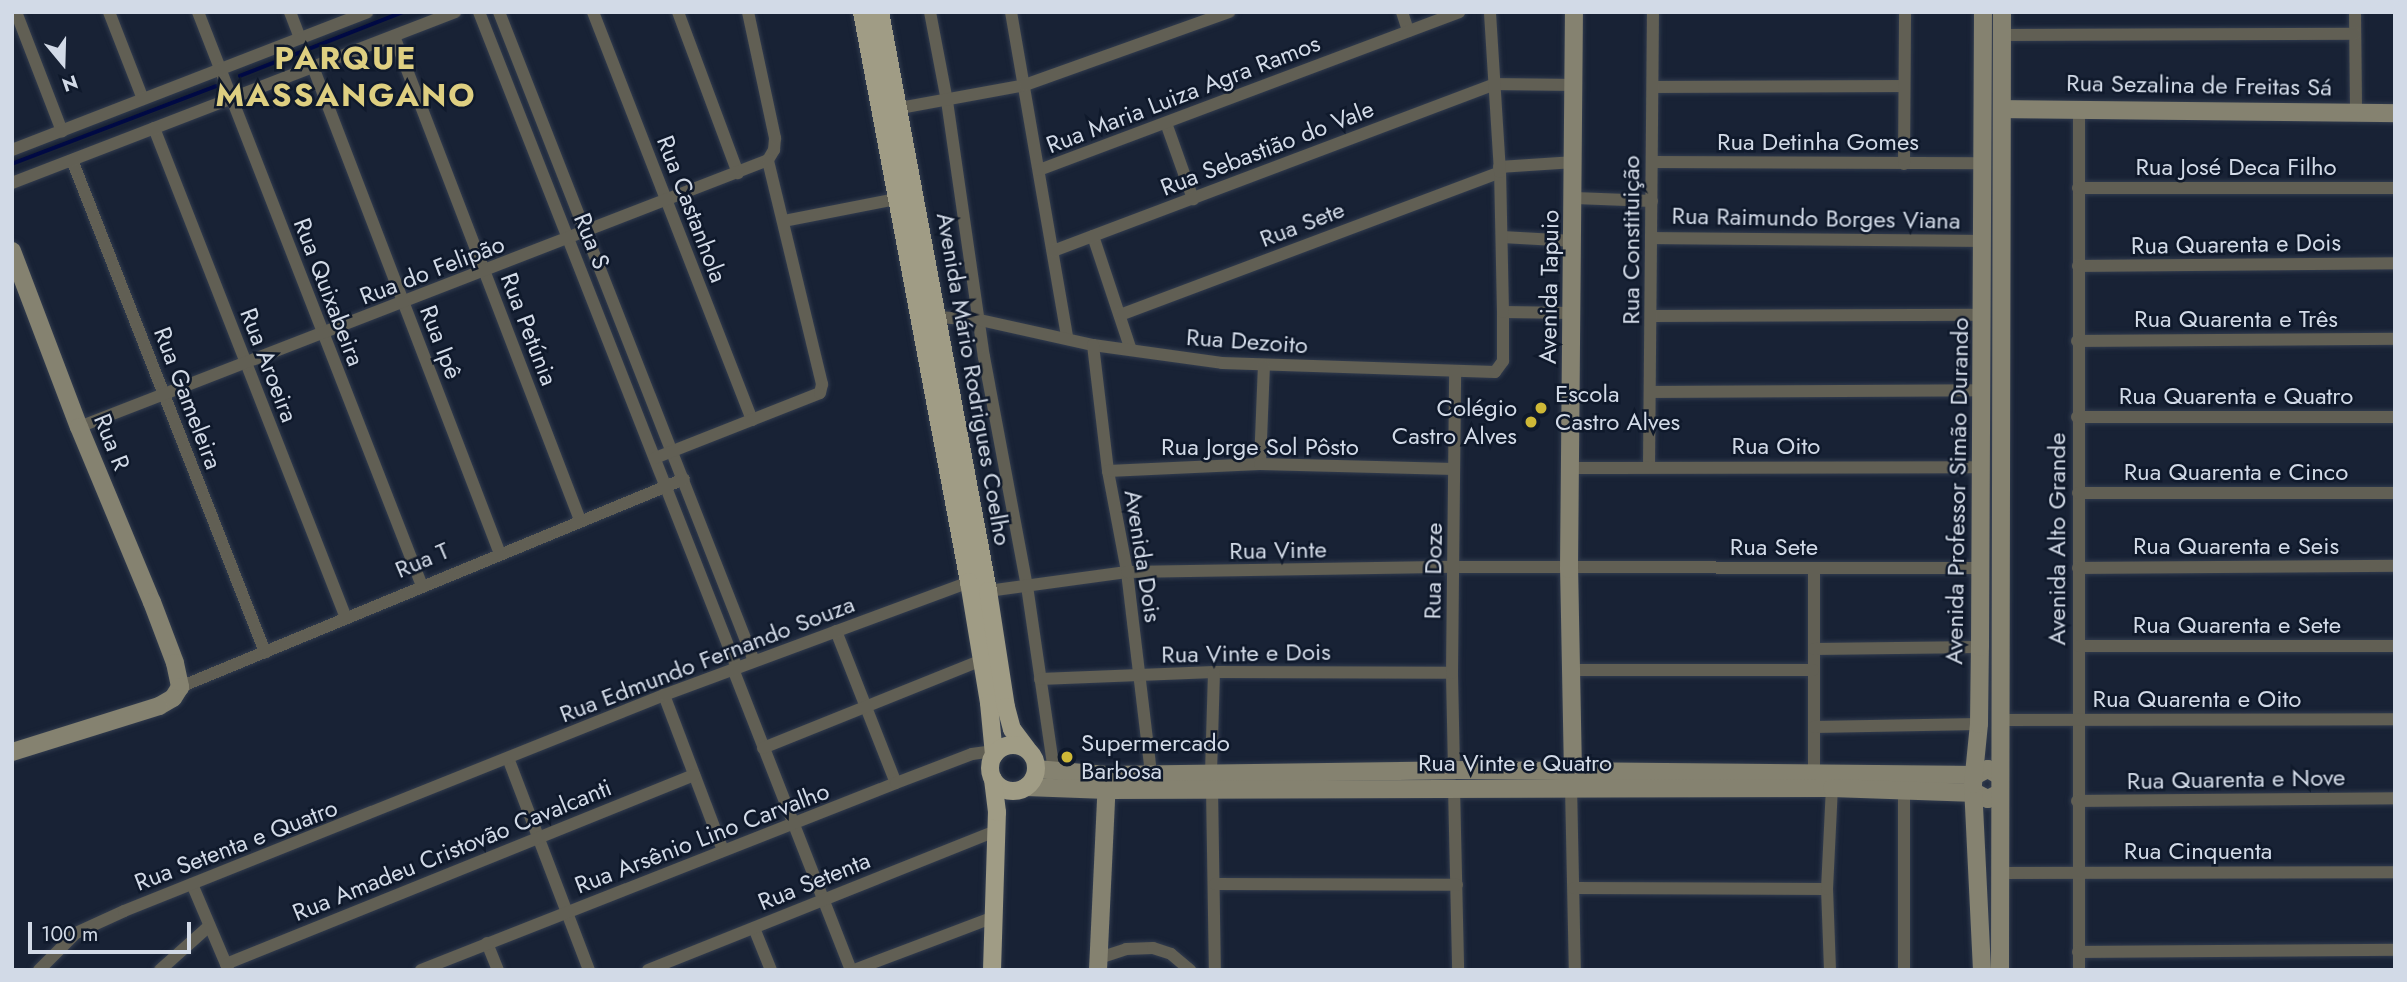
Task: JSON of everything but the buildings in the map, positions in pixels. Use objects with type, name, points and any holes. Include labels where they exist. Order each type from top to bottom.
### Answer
[{"type":"main road","name":"Avenida Mário Rodrigues Coelho","points":[[862,12],[969,582],[995,752]]},
{"type":"main road","name":"Avenida Mário Rodrigues Coelho","points":[[880,12],[900,108],[1009,720],[1016,737],[1027,749]]},
{"type":"main road","points":[[992,970],[996,791],[993,779],[990,765],[995,752],[1016,745],[1027,749],[1045,771],[1019,790],[1004,789],[993,779]]},
{"type":"street","points":[[16,12],[62,131]]},
{"type":"street","points":[[109,12],[143,99]]},
{"type":"street","name":"Rua Quixabeira","points":[[198,12],[422,586]]},
{"type":"street","points":[[290,12],[300,38]]},
{"type":"street","points":[[12,150],[367,12]]},
{"type":"street","points":[[12,183],[455,12]]},
{"type":"street","name":"Rua S","points":[[479,12],[655,457],[763,748],[853,970]]},
{"type":"street","name":"Rua S","points":[[499,12],[674,451],[754,661]]},
{"type":"street","name":"Rua Castanhola","points":[[593,12],[752,420]]},
{"type":"street","points":[[678,12],[738,173]]},
{"type":"street","points":[[655,457],[811,398],[820,393],[822,384],[768,160],[774,150],[773,130],[748,12]]},
{"type":"street","points":[[930,12],[1027,586],[1040,679],[1045,771]]},
{"type":"street","points":[[1011,12],[1067,337]]},
{"type":"street","points":[[900,108],[1025,85],[1229,12]]},
{"type":"street","points":[[1402,12],[1408,31]]},
{"type":"street","name":"Rua Maria Luiza Agra Ramos","points":[[1039,170],[1459,12]]},
{"type":"street","points":[[1490,12],[1500,169],[1503,312],[1573,313]]},
{"type":"street","name":"Avenida Tapuio","points":[[1574,12],[1573,468],[1569,569],[1575,970]]},
{"type":"street","name":"Rua Constituição","points":[[1648,467],[1654,12]]},
{"type":"street","points":[[1904,164],[1905,12]]},
{"type":"street","name":"Avenida Professor Simão Durando","points":[[1982,970],[1976,784],[1980,646],[1985,90],[1983,12]]},
{"type":"street","name":"Avenida Professor Simão Durando","points":[[2000,970],[2002,12]]},
{"type":"street","points":[[2355,12],[2356,112]]},
{"type":"street","points":[[2002,35],[2355,34]]},
{"type":"street","name":"Rua Petúnia","points":[[394,36],[580,520]]},
{"type":"street","name":"Rua Ipê","points":[[313,67],[500,554]]},
{"type":"street","points":[[1495,85],[1574,85]]},
{"type":"street","name":"Rua Sebastião do Vale","points":[[1053,251],[1495,85]]},
{"type":"street","points":[[1653,87],[1904,86]]},
{"type":"street","points":[[1985,90],[2003,109]]},
{"type":"street","name":"Avenida Alto Grande","points":[[2079,108],[2079,970]]},
{"type":"street","name":"Rua Sezalina de Freitas Sá","points":[[2003,109],[2395,113]]},
{"type":"street","points":[[1166,124],[1193,199]]},
{"type":"street","name":"Rua Aroeira","points":[[154,128],[346,618]]},
{"type":"street","name":"Rua Gameleira","points":[[72,160],[265,652]]},
{"type":"street","name":"Rua do Felipão","points":[[79,427],[247,365],[768,160]]},
{"type":"street","name":"Rua Sete","points":[[1120,315],[1500,169],[1575,162]]},
{"type":"street","name":"Rua Detinha Gomes","points":[[1652,162],[1983,163]]},
{"type":"street","name":"Rua José Deca Filho","points":[[2078,188],[2395,188]]},
{"type":"street","points":[[1575,198],[1652,201]]},
{"type":"street","points":[[784,221],[897,199]]},
{"type":"street","points":[[1093,236],[1132,350]]},
{"type":"street","points":[[1502,237],[1574,241]]},
{"type":"street","name":"Rua Raimundo Borges Viana","points":[[1651,238],[1982,241]]},
{"type":"street","name":"Rua R","points":[[12,251],[79,427],[170,651],[180,687]]},
{"type":"street","name":"Rua Quarenta e Dois","points":[[2078,266],[2395,263]]},
{"type":"street","name":"Rua Dezoito","points":[[938,317],[980,320],[1067,337],[1093,345],[1264,366],[1492,373],[1500,368],[1503,312]]},
{"type":"street","points":[[1651,316],[1983,315]]},
{"type":"street","name":"Rua Quarenta e Três","points":[[2077,341],[2395,339]]},
{"type":"street","name":"Avenida Dois","points":[[1093,345],[1108,471],[1127,572],[1151,774]]},
{"type":"street","points":[[1260,464],[1264,366]]},
{"type":"street","name":"Rua Doze","points":[[1455,372],[1452,673],[1458,970]]},
{"type":"street","points":[[1650,391],[1982,390]]},
{"type":"street","name":"Rua Quarenta e Quatro","points":[[2077,417],[2395,417]]},
{"type":"street","name":"Rua Jorge Sol Pôsto","points":[[1108,471],[1260,464],[1454,469]]},
{"type":"street","name":"Rua Oito","points":[[1573,468],[1980,467]]},
{"type":"street","name":"Rua T","points":[[12,752],[159,706],[173,698],[180,687],[684,479]]},
{"type":"street","name":"Rua Quarenta e Cinco","points":[[2078,493],[2395,493]]},
{"type":"street","name":"Rua Quarenta e Seis","points":[[2078,568],[2395,566]]},
{"type":"street","points":[[1814,568],[1814,772]]},
{"type":"street","name":"Rua Sete","points":[[1569,569],[1979,568]]},
{"type":"street","name":"Rua Vinte","points":[[988,592],[1127,572],[1569,569]]},
{"type":"street","name":"Rua Edmundo Fernando Souza","points":[[460,777],[664,695],[969,582]]},
{"type":"street","points":[[836,631],[896,783]]},
{"type":"street","points":[[1814,649],[1980,646]]},
{"type":"street","name":"Rua Quarenta e Sete","points":[[2079,646],[2395,646]]},
{"type":"street","points":[[763,748],[982,660]]},
{"type":"street","points":[[1572,670],[1813,670]]},
{"type":"street","points":[[1214,672],[1212,780],[1215,970]]},
{"type":"street","name":"Rua Vinte e Dois","points":[[1040,679],[1214,672],[1452,673]]},
{"type":"street","points":[[664,695],[723,850]]},
{"type":"street","name":"Rua Quarenta e Oito","points":[[2000,720],[2395,719]]},
{"type":"street","points":[[1814,727],[1979,724]]},
{"type":"street","name":"Rua Arsênio Lino Carvalho","points":[[421,970],[972,754],[995,752]]},
{"type":"street","points":[[508,758],[589,970]]},
{"type":"street","name":"Rua Vinte e Quatro","points":[[1988,769],[2000,784],[1988,799],[1976,784],[1988,769]]},
{"type":"street","name":"Rua Vinte e Quatro","points":[[1045,771],[1107,782],[1151,774],[1212,780]]},
{"type":"street","name":"Rua Vinte e Quatro","points":[[1594,780],[1814,772],[1916,784]]},
{"type":"street","name":"Rua Amadeu Cristovão Cavalcanti","points":[[227,967],[540,836],[694,775]]},
{"type":"street","name":"Rua Setenta e Quatro","points":[[39,970],[76,933],[460,777]]},
{"type":"street","name":"Rua Vinte e Quatro","points":[[1026,787],[1212,780],[1454,779],[1594,780],[1832,788],[1976,784]]},
{"type":"street","points":[[1098,964],[1107,782]]},
{"type":"street","points":[[1904,970],[1916,784]]},
{"type":"street","points":[[1830,970],[1827,889],[1832,788]]},
{"type":"street","name":"Rua Quarenta e Nove","points":[[2077,801],[2395,799]]},
{"type":"street","name":"Rua Setenta","points":[[648,970],[677,964],[823,899],[996,831]]},
{"type":"street","points":[[1979,852],[1987,871],[2001,873]]},
{"type":"street","name":"Rua Cinquenta","points":[[2001,873],[2395,872]]},
{"type":"street","points":[[192,884],[227,967]]},
{"type":"street","points":[[1215,884],[1457,885]]},
{"type":"street","points":[[1574,888],[1827,889]]},
{"type":"street","points":[[853,970],[994,917]]},
{"type":"street","points":[[160,970],[209,926]]},
{"type":"street","points":[[754,928],[771,970]]},
{"type":"street","points":[[487,943],[498,970]]},
{"type":"street","points":[[1098,964],[1126,949],[1153,948],[1171,954],[1190,970]]},
{"type":"street","points":[[2078,952],[2395,950]]},
{"type":"waterway","points":[[240,76],[403,12]]},
{"type":"waterway","points":[[12,164],[216,86]]},
{"type":"place","name":"Escola Castro Alves","points":[[1541,408]]},
{"type":"place","name":"Colégio Castro Alves","points":[[1531,422]]},
{"type":"place","name":"Supermercado Barbosa","points":[[1067,757]]},
{"type":"district","name":"PARQUE MASSANGANO","points":[[346,78]]}]
